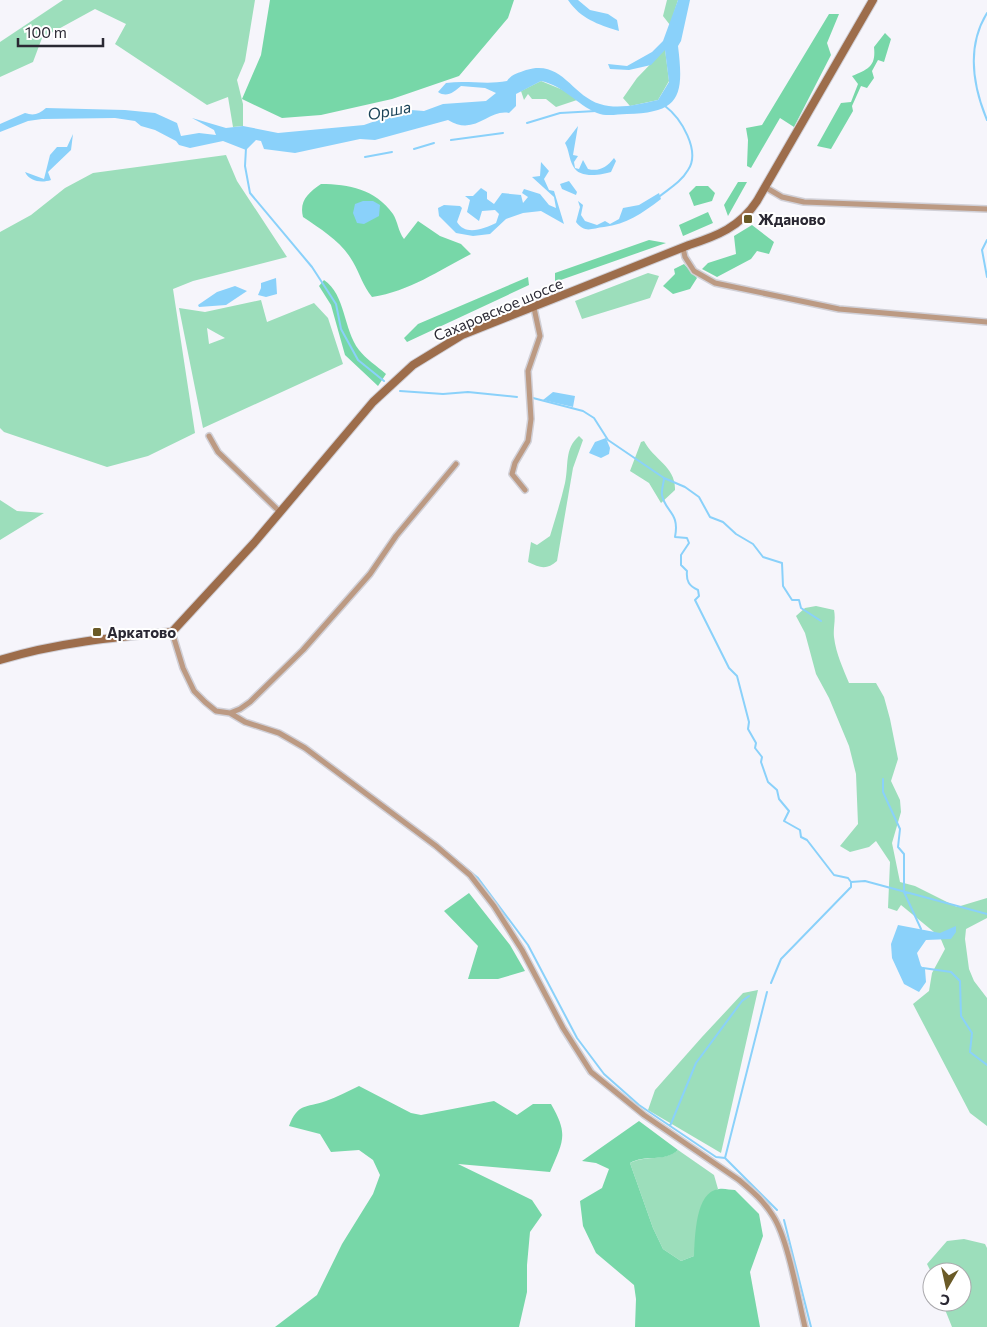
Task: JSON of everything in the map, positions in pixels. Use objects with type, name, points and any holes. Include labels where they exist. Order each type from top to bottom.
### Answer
[{"type":"main road","name":"Сахаровское шоссе","points":[[172,632],[280,512],[373,402],[405,371],[454,340],[717,236],[734,226],[750,210],[766,187],[872,0]]},
{"type":"main road","points":[[0,660],[30,650],[172,632]]},
{"type":"street","points":[[766,187],[782,197],[804,202],[987,209]]},
{"type":"street","points":[[683,248],[685,257],[694,270],[715,284],[839,309],[987,322]]},
{"type":"street","points":[[524,490],[512,474],[515,463],[528,441],[531,419],[528,396],[528,371],[540,336],[534,308]]},
{"type":"street","points":[[209,436],[218,452],[280,512]]},
{"type":"street","points":[[230,713],[250,702],[303,650],[370,574],[396,536],[456,464]]},
{"type":"street","points":[[172,632],[183,668],[194,691],[216,711],[230,713],[245,722],[289,738],[305,748],[436,846],[470,874],[494,906],[522,950],[563,1028],[592,1072],[644,1115],[739,1180],[767,1208],[774,1218],[784,1243],[805,1327]]},
{"type":"green space","points":[[63,0],[255,0],[245,61],[237,80],[243,104],[243,126],[233,127],[228,97],[207,105],[115,44],[126,24],[95,9],[42,38],[33,62],[0,77],[0,42]]},
{"type":"green space","points":[[270,0],[514,0],[508,18],[459,76],[392,99],[321,115],[282,118],[242,99],[261,55]]},
{"type":"green space","points":[[667,0],[678,0],[670,25],[663,16]]},
{"type":"green space","points":[[829,14],[839,14],[827,43],[831,55],[794,127],[780,118],[751,168],[747,166],[748,140],[746,128],[762,125]]},
{"type":"green space","points":[[885,33],[891,39],[884,62],[878,60],[872,71],[874,78],[867,88],[861,86],[852,106],[853,111],[831,149],[817,146],[841,103],[851,102],[858,84],[852,76],[870,66],[874,59],[874,47]]},
{"type":"green space","points":[[665,49],[669,81],[658,100],[630,106],[623,98],[637,78]]},
{"type":"green space","points":[[541,81],[568,92],[577,100],[556,107],[546,99],[532,99],[528,94],[524,100],[521,91]]},
{"type":"green space","points":[[226,155],[237,181],[287,257],[193,281],[173,289],[195,433],[148,456],[107,467],[4,432],[0,428],[0,232],[31,215],[65,188],[93,173]]},
{"type":"green space","points":[[738,182],[747,182],[728,216],[724,205]]},
{"type":"green space","points":[[321,184],[351,187],[378,199],[393,214],[404,239],[418,221],[440,236],[461,244],[471,254],[411,285],[372,297],[343,248],[303,217],[302,206],[306,198]]},
{"type":"green space","points":[[696,186],[708,186],[715,193],[712,201],[694,206],[689,193]]},
{"type":"green space","points":[[708,212],[713,223],[683,236],[679,225]]},
{"type":"green space","points":[[752,225],[774,242],[769,254],[757,251],[751,259],[717,277],[702,269],[708,263],[736,254],[734,236]]},
{"type":"green space","points":[[649,240],[666,243],[555,282],[555,273]]},
{"type":"green space","points":[[684,264],[697,278],[690,289],[673,294],[663,286],[675,274],[674,269]]},
{"type":"green space","points":[[648,273],[659,276],[650,298],[582,319],[575,301]]},
{"type":"green space","points":[[528,277],[529,285],[407,342],[404,338],[418,324]]},
{"type":"green space","points":[[324,280],[331,286],[341,303],[350,332],[359,350],[386,374],[378,386],[345,355],[331,305],[319,286]]},
{"type":"green space","points":[[261,300],[267,322],[314,303],[328,318],[343,364],[203,428],[179,308],[205,312]],"holes":[[[207,328],[225,338],[209,344]]]},
{"type":"green space","points":[[579,436],[583,440],[573,468],[557,561],[547,567],[536,566],[528,562],[531,542],[537,545],[550,536],[565,483],[569,452],[574,441]]},
{"type":"green space","points":[[644,441],[648,448],[668,469],[674,482],[675,490],[661,503],[649,483],[630,471],[641,442]]},
{"type":"green space","points":[[0,500],[17,511],[44,513],[0,540]]},
{"type":"green space","points":[[816,606],[834,610],[835,643],[849,683],[876,683],[884,697],[898,759],[891,781],[900,800],[901,812],[892,843],[900,882],[915,886],[957,907],[987,898],[987,918],[966,929],[965,939],[969,969],[974,981],[987,998],[987,1126],[970,1113],[913,1004],[929,991],[932,973],[945,949],[940,937],[901,905],[897,911],[888,908],[890,862],[876,841],[869,847],[850,852],[840,846],[858,824],[856,774],[849,746],[829,698],[816,674],[805,633],[796,616],[805,608]]},
{"type":"green space","points":[[469,893],[510,945],[525,971],[498,979],[468,979],[478,946],[444,911]]},
{"type":"green space","points":[[758,990],[721,1153],[648,1110],[655,1090],[702,1037],[743,993]]},
{"type":"green space","points":[[359,1086],[411,1113],[421,1115],[494,1101],[517,1115],[533,1104],[551,1104],[560,1123],[562,1138],[550,1172],[458,1164],[532,1200],[542,1215],[530,1232],[527,1292],[519,1327],[275,1327],[317,1295],[342,1244],[373,1194],[380,1175],[373,1160],[359,1150],[331,1152],[320,1134],[289,1126],[299,1110],[326,1101]]},
{"type":"green space","points":[[639,1121],[678,1150],[667,1156],[636,1160],[630,1163],[653,1228],[663,1249],[681,1261],[694,1256],[698,1216],[705,1198],[711,1192],[721,1189],[735,1190],[759,1214],[763,1236],[750,1272],[760,1327],[635,1327],[636,1299],[634,1285],[596,1253],[583,1226],[580,1201],[602,1188],[609,1169],[596,1163],[582,1161]]},
{"type":"green space","points":[[678,1150],[714,1175],[718,1189],[708,1195],[694,1256],[681,1261],[663,1249],[653,1228],[630,1163],[642,1159],[667,1156]]},
{"type":"green space","points":[[964,1239],[985,1244],[987,1248],[987,1327],[952,1327],[946,1312],[972,1312],[972,1262],[929,1262],[947,1241]]},
{"type":"water","points":[[568,0],[578,0],[590,10],[608,14],[617,20],[619,31],[584,16]]},
{"type":"water","name":"Орша","points":[[678,0],[690,0],[681,41],[678,46],[680,63],[679,89],[675,98],[668,105],[659,110],[645,113],[604,115],[597,113],[549,83],[541,81],[516,94],[516,106],[509,113],[494,115],[474,124],[466,126],[448,120],[375,140],[360,139],[295,153],[264,149],[261,141],[256,140],[246,150],[223,141],[190,148],[179,145],[176,141],[155,130],[141,126],[135,121],[115,118],[42,119],[28,121],[0,132],[0,124],[25,113],[36,114],[46,108],[125,110],[155,113],[177,123],[181,136],[199,133],[216,135],[214,130],[192,118],[226,128],[243,126],[278,133],[364,125],[381,119],[385,108],[424,111],[443,104],[486,101],[496,93],[485,88],[461,86],[447,94],[438,92],[446,83],[492,83],[507,81],[518,73],[538,68],[549,69],[558,74],[590,100],[600,104],[607,106],[636,105],[658,100],[669,82],[665,50],[651,65],[629,70],[610,69],[608,64],[627,66],[652,52],[663,41]]},
{"type":"water","points":[[578,126],[573,155],[578,156],[574,162],[575,168],[579,169],[583,160],[588,169],[599,169],[609,164],[614,158],[616,161],[611,172],[590,175],[576,170],[572,163],[565,143]]},
{"type":"water","points":[[73,134],[71,150],[48,172],[51,180],[36,181],[27,175],[25,172],[44,179],[50,155],[57,147],[67,147]]},
{"type":"water","points":[[541,162],[549,171],[544,179],[549,190],[554,191],[564,224],[541,211],[523,213],[506,219],[490,234],[473,236],[456,233],[439,216],[438,208],[444,205],[460,206],[462,208],[457,222],[465,229],[475,230],[496,223],[499,214],[495,210],[482,211],[479,221],[467,212],[470,200],[465,196],[473,196],[481,188],[487,192],[487,199],[494,204],[502,193],[521,195],[523,203],[528,197],[522,193],[524,189],[540,194],[549,205],[556,208],[554,197],[532,177],[540,176]]},
{"type":"water","points":[[569,181],[577,192],[576,195],[562,189],[560,184]]},
{"type":"water","points":[[659,193],[661,199],[627,221],[612,226],[589,229],[582,228],[576,222],[580,207],[578,201],[583,205],[581,215],[585,221],[597,225],[605,221],[610,224],[619,219],[623,208],[639,205]]},
{"type":"water","points":[[363,201],[373,201],[380,205],[379,216],[364,224],[357,223],[353,213],[355,204]]},
{"type":"water","points":[[276,278],[277,294],[266,297],[258,295],[261,283]]},
{"type":"water","points":[[235,286],[247,291],[226,305],[199,307],[198,305],[217,292]]},
{"type":"water","points":[[553,392],[575,396],[573,407],[543,400]]},
{"type":"water","points":[[606,438],[610,448],[609,454],[601,458],[589,453],[595,442]]},
{"type":"water","points":[[898,925],[940,933],[956,926],[956,932],[951,939],[926,940],[917,953],[921,966],[925,969],[926,982],[919,992],[904,984],[892,958],[891,944]]},
{"type":"waterway","points":[[987,13],[980,26],[974,53],[975,80],[987,120]]},
{"type":"waterway","points":[[660,196],[682,178],[688,170],[692,154],[691,145],[683,127],[665,106]]},
{"type":"waterway","points":[[527,123],[560,113],[596,111]]},
{"type":"waterway","points":[[451,140],[503,133]]},
{"type":"waterway","points":[[414,149],[434,143]]},
{"type":"waterway","points":[[246,148],[245,166],[250,193],[312,267],[336,304],[341,329],[358,360],[384,381]]},
{"type":"waterway","points":[[365,157],[392,152]]},
{"type":"waterway","points":[[987,240],[982,250],[987,277]]},
{"type":"waterway","points":[[400,391],[443,394],[468,392],[517,397]]},
{"type":"waterway","points":[[533,398],[583,411],[594,418],[608,440],[664,478],[662,495],[676,522],[675,537],[687,538],[689,543],[681,555],[681,565],[687,571],[689,583],[698,590],[699,596],[695,600],[729,668],[737,676],[749,722],[748,729],[756,743],[755,748],[762,757],[761,762],[768,782],[777,790],[779,799],[789,811],[784,821],[800,830],[801,837],[807,840],[834,875],[848,878],[851,882],[865,881],[987,914]]},
{"type":"waterway","points":[[664,478],[685,487],[699,497],[710,517],[723,522],[736,534],[753,544],[763,557],[782,563],[783,586],[792,600],[799,600],[801,608],[821,621]]},
{"type":"waterway","points":[[883,779],[883,792],[900,829],[898,847],[904,854],[904,892],[921,929]]},
{"type":"waterway","points":[[434,841],[478,878],[528,945],[577,1038],[604,1074],[639,1105],[716,1157],[725,1158],[777,1210]]},
{"type":"waterway","points":[[771,983],[781,959],[851,887],[851,882]]},
{"type":"waterway","points":[[923,968],[951,972],[960,981],[961,1016],[972,1033],[970,1052],[987,1065]]},
{"type":"waterway","points":[[725,1158],[767,992]]},
{"type":"waterway","points":[[670,1126],[696,1063],[742,1001],[749,996]]},
{"type":"waterway","points":[[784,1220],[811,1327]]},
{"type":"place","name":"Жданово","points":[[748,219]]},
{"type":"place","name":"Аркатово","points":[[97,632]]}]
